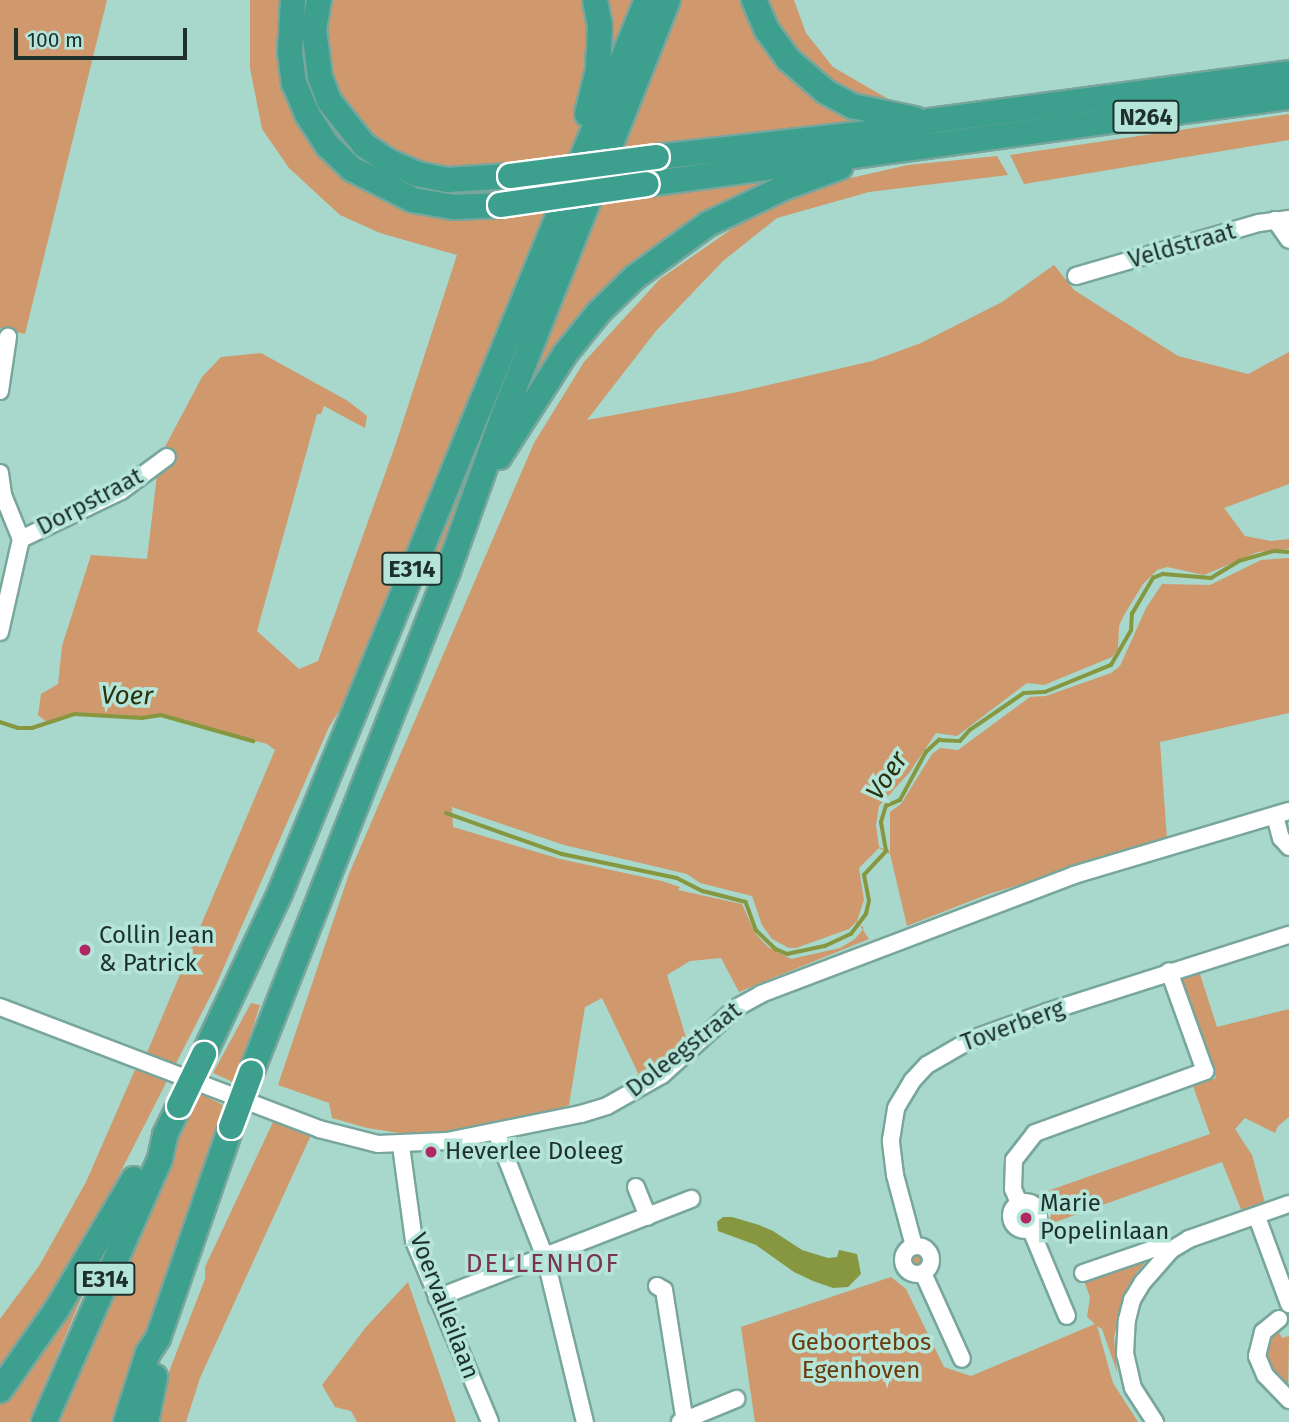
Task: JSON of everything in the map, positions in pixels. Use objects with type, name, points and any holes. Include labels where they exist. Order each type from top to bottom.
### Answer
[{"type":"highway","points":[[293,0],[290,52],[294,83],[307,114],[328,146],[352,169],[413,200],[454,207],[500,205],[915,149]]},
{"type":"highway","points":[[319,0],[314,29],[320,77],[329,101],[364,145],[388,161],[417,174],[447,180],[510,176],[886,131],[930,121]]},
{"type":"highway","points":[[587,146],[585,122],[598,70],[600,37],[594,0]]},
{"type":"highway","name":"E314","points":[[44,1422],[160,1159],[165,1135],[280,893],[532,272],[646,0]]},
{"type":"highway","name":"E314","points":[[127,1422],[148,1353],[159,1338],[251,1073],[480,487],[504,414],[668,0]]},
{"type":"highway","points":[[754,0],[767,30],[788,58],[826,92],[852,106],[880,114],[930,121]]},
{"type":"highway","name":"N264","points":[[930,121],[1289,73]]},
{"type":"highway","name":"N264","points":[[915,149],[1289,97]]},
{"type":"highway","points":[[480,487],[565,354],[599,312],[635,277],[670,249],[708,224],[783,188],[839,167],[915,149]]},
{"type":"highway","points":[[0,1390],[57,1310],[147,1155],[165,1135]]},
{"type":"highway","points":[[146,1422],[159,1357],[159,1338]]},
{"type":"street","points":[[1282,220],[1289,240]]},
{"type":"street","name":"Veldstraat","points":[[1076,276],[1282,220]]},
{"type":"street","points":[[0,391],[8,337]]},
{"type":"street","name":"Dorpstraat","points":[[0,632],[20,539],[121,491],[167,457]]},
{"type":"street","points":[[0,473],[3,495],[20,539]]},
{"type":"street","points":[[1282,813],[1281,838],[1289,846]]},
{"type":"street","name":"Doleegstraat","points":[[0,1007],[319,1129],[368,1143],[401,1146],[496,1132],[582,1115],[621,1100],[662,1075],[736,1008],[772,989],[1074,875],[1282,813]]},
{"type":"street","name":"Toverberg","points":[[962,1359],[923,1273],[930,1267],[931,1257],[927,1249],[914,1246],[895,1175],[891,1140],[896,1108],[912,1081],[927,1065],[972,1039],[1170,971],[1289,935]]},
{"type":"street","points":[[1067,1316],[1031,1230],[1039,1219],[1037,1209],[1030,1203],[1019,1203],[1013,1189],[1014,1160],[1035,1133],[1205,1071],[1170,971]]},
{"type":"street","points":[[496,1132],[545,1257],[585,1422]]},
{"type":"street","name":"Voervalleilaan","points":[[401,1146],[414,1241],[490,1422]]},
{"type":"street","points":[[636,1187],[648,1217]]},
{"type":"street","points":[[437,1298],[691,1199]]},
{"type":"street","points":[[1155,1422],[1138,1398],[1128,1371],[1125,1329],[1132,1300],[1143,1282],[1171,1250],[1189,1239],[1289,1204]]},
{"type":"street","points":[[1256,1217],[1289,1304],[1281,1310],[1284,1324],[1263,1332],[1257,1356],[1265,1375],[1289,1400]]},
{"type":"street","points":[[1083,1273],[1153,1249],[1171,1250]]},
{"type":"street","points":[[657,1286],[664,1290],[683,1421],[736,1399]]},
{"type":"green space","points":[[0,0],[107,0],[25,334],[0,328]]},
{"type":"green space","points":[[250,0],[794,0],[806,33],[833,67],[907,110],[749,194],[565,353],[329,727],[216,985],[73,1265],[0,1369],[0,1319],[39,1266],[86,1182],[134,1072],[146,1055],[275,750],[267,744],[161,715],[142,718],[75,714],[49,724],[38,715],[41,694],[58,684],[62,646],[91,555],[147,559],[159,458],[202,377],[221,357],[261,353],[348,401],[367,416],[365,428],[324,406],[321,414],[317,414],[257,631],[299,669],[318,661],[395,446],[457,255],[380,233],[340,215],[289,168],[262,129],[250,68]]},
{"type":"green space","points":[[1289,114],[1289,140],[1024,184],[1010,155]]},
{"type":"green space","points":[[997,156],[1008,175],[869,192],[777,218],[723,261],[656,331],[587,420],[738,392],[872,361],[921,343],[1002,302],[1054,265],[1074,290],[1178,356],[1248,374],[1289,352],[1289,484],[1224,508],[1245,536],[1271,541],[1289,539],[1289,549],[1258,552],[1204,575],[1167,567],[1157,570],[1143,584],[1124,615],[1119,626],[1118,649],[1112,657],[1044,685],[1027,683],[957,736],[936,733],[909,773],[879,806],[876,825],[879,847],[890,852],[890,812],[901,804],[932,754],[940,748],[958,750],[1030,697],[1046,696],[1111,673],[1120,666],[1146,608],[1162,584],[1210,585],[1261,560],[1289,558],[1289,713],[1160,742],[1167,839],[986,895],[907,926],[890,854],[879,848],[859,868],[864,900],[857,921],[859,925],[856,922],[849,929],[796,948],[789,948],[772,939],[762,925],[752,896],[700,883],[687,874],[564,845],[452,807],[453,827],[560,859],[662,881],[680,887],[678,890],[742,904],[755,933],[768,947],[791,959],[840,948],[855,939],[863,930],[869,939],[739,992],[721,958],[690,961],[667,975],[687,1041],[639,1075],[602,998],[585,1007],[569,1105],[518,1121],[453,1133],[419,1136],[367,1128],[332,1118],[329,1103],[278,1085],[349,874],[534,443],[584,362],[660,279],[746,219],[824,184],[908,165]]},
{"type":"green space","points":[[1199,971],[1217,1027],[1289,1009],[1289,1117],[1278,1126],[1275,1133],[1245,1118],[1235,1129],[1252,1155],[1265,1203],[1242,1212],[1222,1162],[1047,1225],[1036,1195],[1210,1134],[1193,1086],[1216,1078],[1182,980]]},
{"type":"green space","points":[[251,1003],[260,1005],[235,1083],[213,1073]]},
{"type":"green space","points":[[199,1093],[223,1105],[118,1422],[53,1422],[142,1210]]},
{"type":"green space","points":[[273,1122],[311,1135],[200,1378],[186,1422],[157,1422],[170,1369],[205,1279],[205,1267]]},
{"type":"green space","points":[[1025,1208],[1031,1211],[1034,1217],[1031,1223],[1025,1226],[1019,1223],[1016,1217],[1019,1211]]},
{"type":"green space","points":[[917,1251],[923,1254],[926,1260],[923,1266],[917,1269],[911,1266],[908,1260],[911,1254]]},
{"type":"green space","name":"Geboortebos Egenhoven","points":[[1154,1252],[1137,1272],[1121,1303],[1114,1338],[1117,1372],[1102,1329],[1097,1326],[1113,1383],[1138,1422],[755,1422],[741,1327],[891,1277],[906,1289],[944,1367],[971,1376],[1095,1324],[1087,1317],[1090,1297],[1083,1278]]},
{"type":"green space","points":[[94,1268],[29,1422],[0,1422],[0,1401]]},
{"type":"green space","points":[[408,1282],[456,1422],[357,1422],[351,1411],[335,1407],[322,1385],[366,1327]]},
{"type":"green space","points":[[1278,1330],[1282,1338],[1289,1336],[1288,1386],[1278,1377],[1268,1360],[1268,1344]]},
{"type":"shaded area","points":[[723,1217],[759,1225],[802,1250],[828,1258],[837,1257],[839,1250],[857,1254],[861,1274],[848,1287],[833,1288],[813,1281],[794,1272],[756,1245],[718,1231],[717,1222]]},
{"type":"waterway","name":"Voer","points":[[446,813],[562,854],[677,878],[703,891],[746,902],[756,930],[776,949],[787,954],[825,946],[851,934],[866,914],[869,901],[864,875],[886,851],[881,822],[886,806],[900,800],[926,752],[939,740],[960,741],[970,730],[1024,693],[1045,692],[1111,665],[1131,631],[1132,614],[1153,578],[1163,574],[1211,578],[1239,561],[1275,551],[1289,552]]},
{"type":"waterway","name":"Voer","points":[[0,722],[18,728],[32,728],[75,714],[142,718],[161,715],[253,741]]},
{"type":"place","name":"Collin Jean & Patrick","points":[[85,950]]},
{"type":"place","name":"Heverlee Doleeg","points":[[431,1152]]},
{"type":"place","name":"Marie Popelinlaan","points":[[1026,1218]]},
{"type":"district","name":"DELLENHOF","points":[[543,1264]]}]
